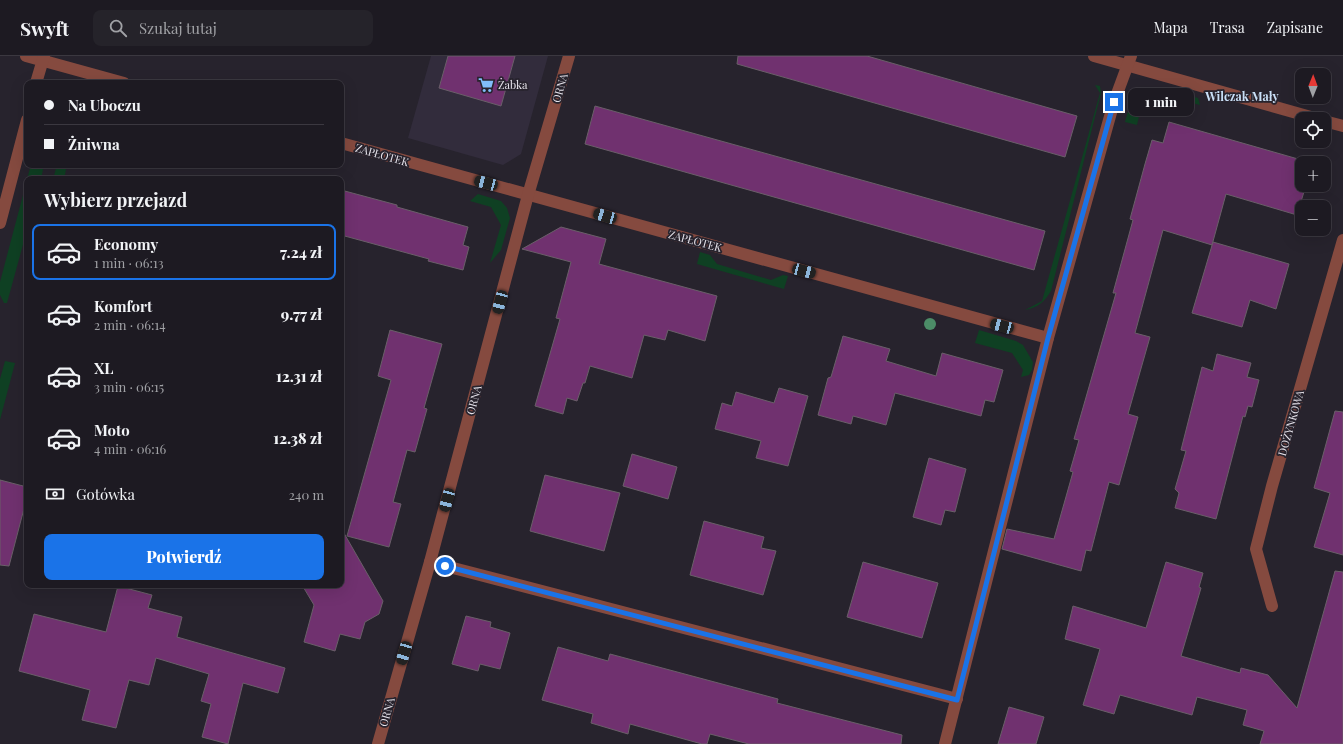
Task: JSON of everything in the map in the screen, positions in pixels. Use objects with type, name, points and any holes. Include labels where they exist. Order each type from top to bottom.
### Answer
[{"type":"street","points":[[26,56],[43,58],[114,80]]},
{"type":"street","name":"ORNA","points":[[378,744],[430,562],[528,195],[569,56]]},
{"type":"street","points":[[1094,56],[1130,61],[1295,112]]},
{"type":"street","points":[[37,80],[43,58]]},
{"type":"street","points":[[944,744],[957,700],[1048,338],[1114,102],[1130,61]]},
{"type":"street","points":[[1331,123],[1343,126]]},
{"type":"street","points":[[0,223],[24,131]]},
{"type":"street","name":"ZAPŁOTEK","points":[[344,144],[1048,338]]},
{"type":"street","name":"DOŻYNKOWA","points":[[1272,606],[1256,549],[1272,486],[1343,240]]},
{"type":"street","points":[[430,562],[957,700]]},
{"type":"shaded area","points":[[431,56],[548,56],[521,154],[503,165],[408,138]]},
{"type":"green space","points":[[1095,85],[1100,86],[1101,93],[1051,291],[1041,304],[1034,308],[1025,310],[1042,301],[1100,93]]},
{"type":"green space","points":[[1155,88],[1163,88],[1198,98],[1200,105],[1160,94],[1142,104],[1137,125],[1125,122],[1131,104],[1137,95],[1141,92]]},
{"type":"green space","points":[[30,168],[43,168],[42,176],[28,176]]},
{"type":"green space","points":[[56,168],[66,168],[65,176],[54,176]]},
{"type":"green space","points":[[24,191],[24,241],[7,303],[4,303],[0,295],[0,282]]},
{"type":"green space","points":[[478,194],[501,201],[507,208],[510,218],[501,250],[490,263],[501,225],[491,207],[470,201]]},
{"type":"green space","points":[[700,252],[710,255],[717,264],[771,280],[783,275],[788,276],[784,289],[697,264]]},
{"type":"green space","points":[[979,330],[1016,341],[1023,345],[1033,362],[1032,370],[1029,375],[1021,377],[1023,370],[1012,353],[975,343]]},
{"type":"green space","points":[[5,361],[15,363],[0,420],[0,379]]},
{"type":"building","points":[[448,56],[515,56],[501,106],[439,88]]},
{"type":"building","points":[[738,56],[867,56],[1077,116],[1065,157],[737,64]]},
{"type":"building","points":[[595,106],[1045,231],[1034,270],[585,144]]},
{"type":"building","points":[[1169,122],[1295,158],[1295,192],[1304,192],[1302,200],[1295,200],[1295,214],[1226,194],[1212,245],[1163,230],[1135,333],[1150,337],[1128,414],[1138,417],[1119,485],[1109,482],[1091,551],[1086,550],[1081,571],[1002,549],[1007,529],[1054,539],[1073,472],[1070,471],[1079,440],[1074,439],[1116,293],[1113,293],[1133,220],[1130,219],[1145,164],[1152,140],[1163,143]]},
{"type":"building","points":[[344,191],[397,205],[397,207],[468,227],[463,245],[469,247],[463,270],[428,261],[429,259],[344,236]]},
{"type":"building","points":[[561,227],[606,239],[599,264],[717,296],[705,341],[668,330],[665,340],[644,335],[632,378],[590,366],[585,383],[583,383],[577,401],[567,398],[563,414],[535,406],[560,319],[556,318],[571,262],[522,249]]},
{"type":"building","points":[[1213,242],[1289,264],[1276,309],[1250,300],[1242,327],[1192,313]]},
{"type":"building","points":[[390,330],[442,344],[424,408],[427,409],[415,452],[407,450],[393,502],[401,504],[389,547],[347,536],[391,380],[378,376]]},
{"type":"building","points":[[843,336],[890,349],[886,361],[936,376],[942,353],[1003,370],[994,402],[985,400],[981,416],[895,393],[886,425],[853,416],[851,424],[818,415],[828,378],[831,377]]},
{"type":"building","points":[[1217,354],[1251,363],[1247,377],[1259,380],[1252,407],[1248,406],[1245,417],[1243,416],[1216,519],[1175,508],[1179,493],[1175,489],[1186,451],[1181,450],[1202,367],[1213,371]]},
{"type":"building","points":[[779,388],[808,396],[788,466],[756,458],[761,441],[715,429],[722,403],[732,406],[736,392],[774,403]]},
{"type":"building","points":[[1335,411],[1343,412],[1343,555],[1314,547],[1330,493],[1314,488]]},
{"type":"building","points":[[632,454],[677,467],[668,499],[623,486]]},
{"type":"building","points":[[929,458],[966,469],[955,512],[945,510],[941,525],[913,517]]},
{"type":"building","points":[[545,475],[620,493],[604,551],[530,531]]},
{"type":"building","points":[[0,480],[24,486],[24,508],[9,566],[0,565]]},
{"type":"building","points":[[704,521],[764,537],[761,548],[776,551],[763,595],[690,575]]},
{"type":"building","points":[[344,533],[383,601],[379,614],[365,622],[360,639],[340,634],[335,651],[304,642],[314,605],[304,588],[344,588]]},
{"type":"building","points":[[863,562],[938,583],[922,638],[847,617]]},
{"type":"building","points":[[1166,562],[1203,573],[1199,587],[1201,588],[1181,656],[1240,673],[1241,668],[1268,675],[1297,708],[1335,571],[1343,572],[1343,744],[1260,744],[1264,731],[1243,725],[1247,710],[1197,697],[1192,715],[1120,695],[1114,714],[1083,705],[1100,649],[1065,639],[1073,606],[1146,628]]},
{"type":"building","points":[[117,588],[126,588],[152,595],[148,608],[182,617],[177,637],[285,668],[278,693],[243,683],[228,744],[202,737],[211,704],[201,701],[209,674],[156,658],[149,685],[129,680],[116,728],[82,720],[90,690],[19,671],[34,614],[106,632]]},
{"type":"building","points":[[466,616],[491,622],[490,627],[510,633],[500,669],[480,664],[478,671],[452,664]]},
{"type":"building","points":[[558,647],[608,661],[610,654],[778,699],[777,703],[902,735],[901,744],[749,744],[710,734],[707,744],[702,744],[630,724],[628,734],[591,723],[593,714],[542,700]]},
{"type":"building","points":[[1009,707],[1044,717],[1036,744],[998,744]]},
{"type":"place","name":"Żabka","points":[[486,85]]},
{"type":"district","name":"Wilczak Mały","points":[[1242,97]]},
{"type":"route","points":[[445,566],[957,700],[1048,338],[1114,102]]}]
